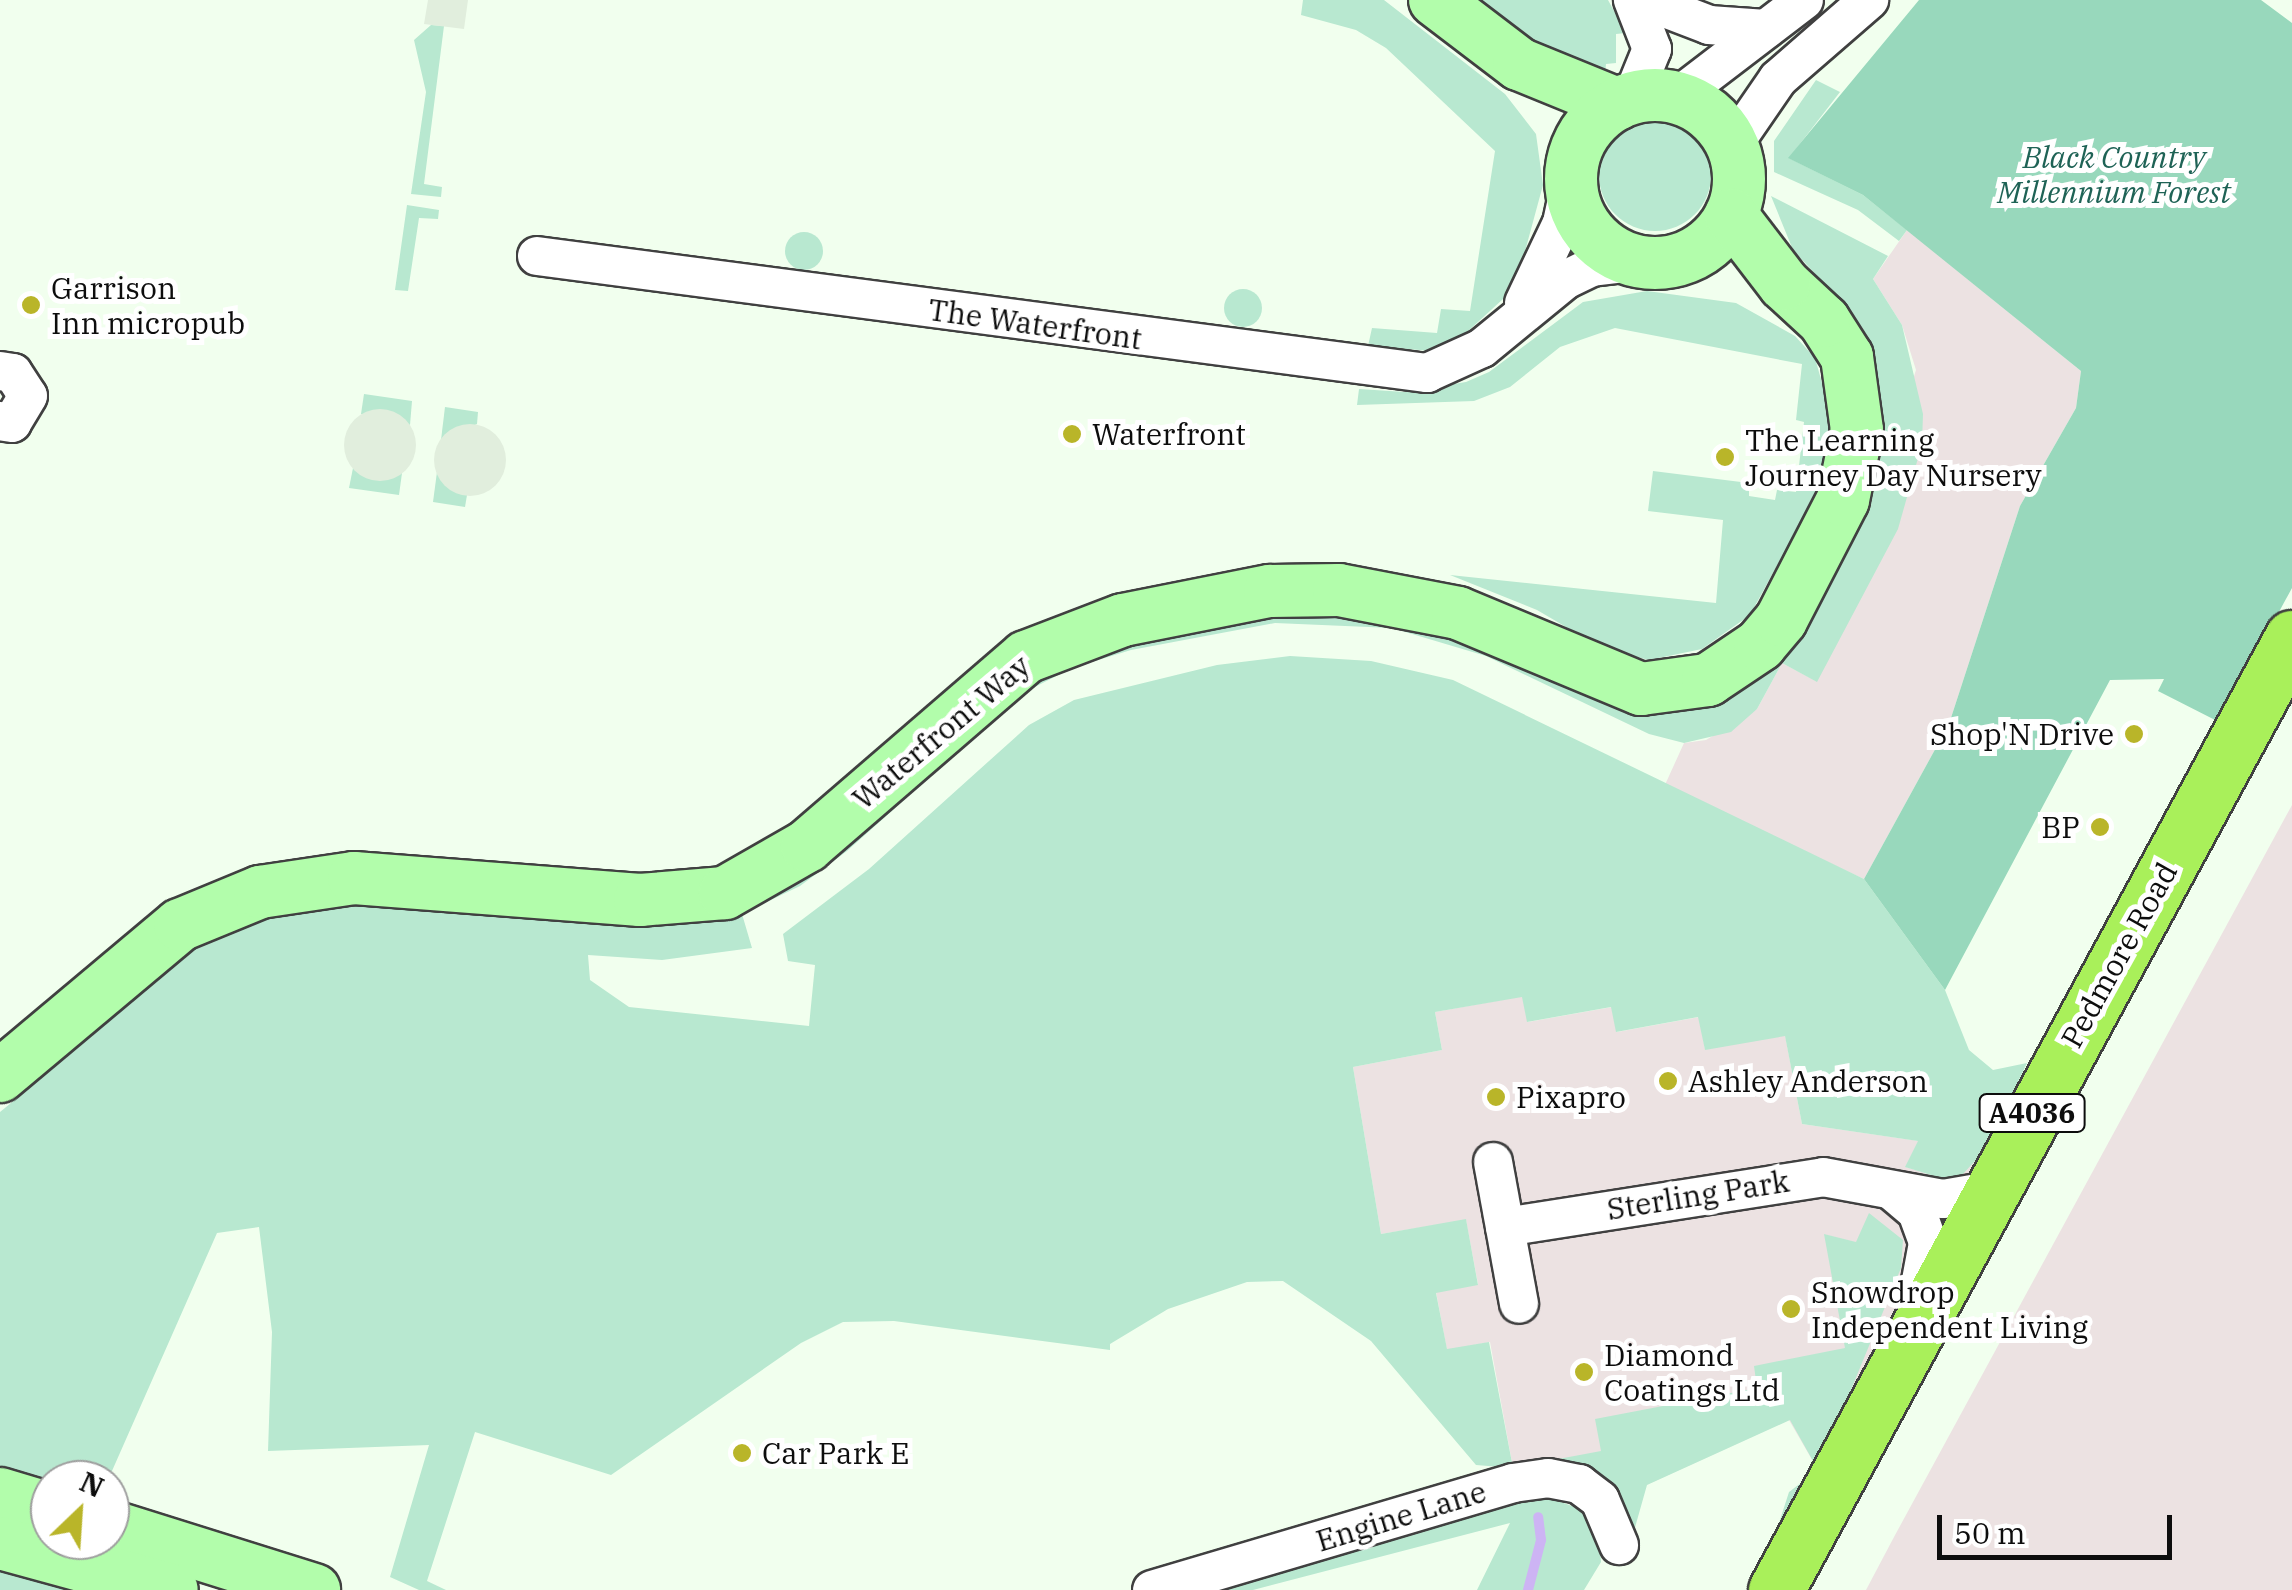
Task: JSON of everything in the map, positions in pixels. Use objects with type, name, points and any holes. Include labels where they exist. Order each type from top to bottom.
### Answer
[{"type":"highway","name":"Pedmore Road","points":[[1776,1590],[2292,638]]},
{"type":"highway","name":"Pedmore Road","points":[[1814,1590],[2292,706]]},
{"type":"street","points":[[1435,0],[1519,64],[1556,119],[1588,230],[1604,247],[1656,262],[1784,284]]},
{"type":"street","points":[[1633,0],[1652,48],[1642,100]]},
{"type":"street","points":[[1644,0],[1709,25],[1766,29]]},
{"type":"street","points":[[1571,176],[1595,120],[1642,100],[1766,29],[1804,0]]},
{"type":"street","points":[[1732,146],[1778,78],[1870,0]]},
{"type":"street","points":[[1519,64],[1710,116],[1732,146],[1739,180],[1731,215],[1707,245],[1656,262]]},
{"type":"street","name":"The Waterfront","points":[[1516,319],[1547,260],[1571,176]]},
{"type":"street","name":"Waterfront Way","points":[[0,1076],[180,925],[260,892],[354,878],[640,900],[725,893],[807,846],[1026,658],[1123,620],[1270,591],[1339,590],[1458,614],[1640,689],[1708,680],[1760,645],[1782,620],[1843,500],[1853,463],[1856,388],[1847,357],[1824,321],[1784,284],[1731,215]]},
{"type":"street","name":"The Waterfront","points":[[537,256],[1396,373],[1456,365],[1565,280],[1592,267],[1656,262]]},
{"type":"street","points":[[0,371],[13,372],[28,396],[22,414],[12,423],[0,422]]},
{"type":"street","points":[[1493,1162],[1519,1304]]},
{"type":"street","name":"Sterling Park","points":[[1505,1227],[1774,1181],[1823,1177],[1943,1199],[1989,1192]]},
{"type":"street","points":[[1891,1190],[1917,1212],[1928,1243],[1926,1276],[1895,1372]]},
{"type":"street","name":"Engine Lane","points":[[1152,1590],[1513,1482],[1548,1478],[1579,1484],[1600,1500],[1619,1545]]},
{"type":"street","points":[[0,1494],[30,1503]]},
{"type":"street","points":[[130,1532],[314,1590]]},
{"type":"street","points":[[0,1543],[172,1590]]},
{"type":"shaded area","points":[[428,0],[468,0],[464,29],[424,24]]},
{"type":"shaded area","points":[[1907,230],[2081,371],[2076,408],[2020,506],[1949,724],[1864,879],[1664,787],[1684,743],[1706,740],[1757,709],[1782,663],[1816,681],[1916,370],[1902,325],[1873,279]]},
{"type":"shaded area","points":[[380,409],[405,420],[416,445],[405,470],[380,481],[355,470],[344,445],[355,420]]},
{"type":"shaded area","points":[[470,424],[495,435],[506,460],[495,485],[470,496],[445,485],[434,460],[445,435]]},
{"type":"shaded area","points":[[2292,805],[2292,1590],[1866,1590],[1894,1537]]},
{"type":"shaded area","points":[[1523,996],[1528,1022],[1612,1007],[1617,1032],[1699,1017],[1705,1049],[1785,1035],[1802,1124],[1919,1141],[1906,1167],[1944,1179],[1986,1149],[1818,1470],[1789,1420],[1646,1485],[1513,1468],[1490,1342],[1447,1350],[1436,1292],[1478,1284],[1466,1220],[1381,1234],[1353,1067],[1442,1050],[1435,1012]]},
{"type":"green space","points":[[1303,0],[1384,0],[1505,94],[1536,134],[1543,185],[1515,288],[1455,343],[1433,351],[1368,346],[1372,328],[1437,333],[1441,309],[1470,311],[1495,151],[1386,48],[1356,30],[1301,15]]},
{"type":"green space","points":[[1472,0],[1608,0],[1626,33],[1616,34],[1616,63],[1606,64],[1605,74],[1547,62]]},
{"type":"green space","name":"Black Country Millennium Forest","points":[[1919,0],[2261,0],[2292,23],[2292,588],[2219,722],[2158,691],[2164,679],[2110,680],[1945,990],[1864,879],[1949,724],[2020,506],[2076,408],[2081,371],[1863,195],[1788,158]]},
{"type":"green space","points":[[431,25],[444,26],[424,184],[442,187],[441,197],[411,194],[426,92],[414,40]]},
{"type":"green space","points":[[1816,80],[1840,92],[1789,158],[1863,195],[1907,230],[1899,241],[1858,210],[1774,172],[1774,141]]},
{"type":"green space","points":[[1655,119],[1676,123],[1695,135],[1707,154],[1711,175],[1707,196],[1695,215],[1676,227],[1655,231],[1634,227],[1615,215],[1603,196],[1599,175],[1603,154],[1615,135],[1634,123]]},
{"type":"green space","points":[[1771,196],[1888,256],[1873,279],[1902,325],[1923,414],[1922,444],[1898,529],[1817,682],[1782,663],[1757,709],[1731,732],[1684,743],[1649,734],[1486,656],[1392,628],[1275,623],[1131,650],[1072,668],[1025,692],[847,851],[800,886],[742,914],[752,948],[662,960],[588,955],[590,980],[629,1007],[809,1026],[815,965],[788,961],[783,934],[869,869],[1029,725],[1074,700],[1217,665],[1290,656],[1371,661],[1453,680],[1864,879],[1945,990],[1969,1050],[1993,1070],[2027,1063],[1986,1149],[1962,1175],[1944,1179],[1905,1167],[1918,1141],[1802,1124],[1785,1036],[1705,1050],[1698,1017],[1616,1032],[1611,1007],[1527,1022],[1522,997],[1435,1012],[1442,1050],[1353,1067],[1381,1234],[1466,1219],[1478,1285],[1436,1293],[1447,1349],[1489,1342],[1513,1468],[1476,1465],[1371,1341],[1283,1281],[1247,1282],[1168,1309],[1110,1344],[1110,1350],[894,1321],[843,1322],[801,1343],[611,1475],[475,1432],[427,1581],[446,1590],[419,1590],[390,1577],[429,1445],[268,1451],[272,1332],[259,1227],[217,1233],[117,1460],[30,1460],[30,1479],[0,1471],[0,1112],[50,1071],[104,1008],[180,950],[301,901],[665,918],[1016,684],[1130,640],[1339,605],[1680,703],[1837,555],[1843,304],[1793,250]]},
{"type":"green space","points":[[407,205],[439,210],[438,219],[419,218],[408,291],[395,290]]},
{"type":"green space","points":[[804,232],[818,237],[823,251],[818,265],[804,270],[790,265],[785,251],[790,237]]},
{"type":"green space","points":[[1243,289],[1257,294],[1262,308],[1257,322],[1243,327],[1229,322],[1224,308],[1229,294]]},
{"type":"green space","points":[[1647,291],[1736,303],[1795,336],[1815,358],[1833,422],[1823,481],[1750,615],[1702,649],[1649,660],[1602,648],[1537,610],[1450,575],[1716,603],[1723,520],[1648,511],[1653,471],[1749,483],[1749,496],[1775,500],[1777,490],[1796,492],[1804,422],[1796,420],[1802,364],[1615,328],[1560,347],[1510,387],[1474,401],[1357,405],[1359,389],[1405,392],[1466,382],[1489,372],[1583,302]]},
{"type":"green space","points":[[364,394],[412,401],[410,425],[361,414]]},
{"type":"green space","points":[[445,407],[478,412],[477,424],[441,440]]},
{"type":"green space","points":[[353,468],[402,473],[399,495],[349,488]]},
{"type":"green space","points":[[437,472],[467,495],[465,507],[433,502]]},
{"type":"green space","points":[[1869,1213],[1903,1240],[1901,1268],[1818,1470],[1790,1420],[1647,1485],[1634,1531],[1613,1494],[1553,1460],[1601,1451],[1595,1419],[1757,1388],[1754,1366],[1845,1348],[1824,1234],[1856,1242]]},
{"type":"green space","points":[[1818,1470],[1767,1560],[1789,1492]]},
{"type":"green space","points":[[1544,1496],[1586,1511],[1599,1535],[1601,1562],[1584,1590],[1477,1590],[1510,1523],[1253,1590],[1190,1590]]},
{"type":"green space","points":[[0,1565],[94,1590],[0,1590]]},
{"type":"waterway","points":[[1528,1590],[1541,1540],[1538,1517]]},
{"type":"place","name":"Garrison Inn micropub","points":[[31,305]]},
{"type":"place","name":"Waterfront","points":[[1072,434]]},
{"type":"place","name":"The Learning Journey Day Nursery","points":[[1725,457]]},
{"type":"place","name":"Shop'N Drive","points":[[2134,734]]},
{"type":"place","name":"BP","points":[[2100,827]]},
{"type":"place","name":"Ashley Anderson","points":[[1668,1081]]},
{"type":"place","name":"Pixapro","points":[[1496,1097]]},
{"type":"place","name":"Snowdrop Independent Living","points":[[1791,1309]]},
{"type":"place","name":"Diamond Coatings Ltd","points":[[1584,1372]]},
{"type":"place","name":"Car Park E","points":[[742,1453]]}]
